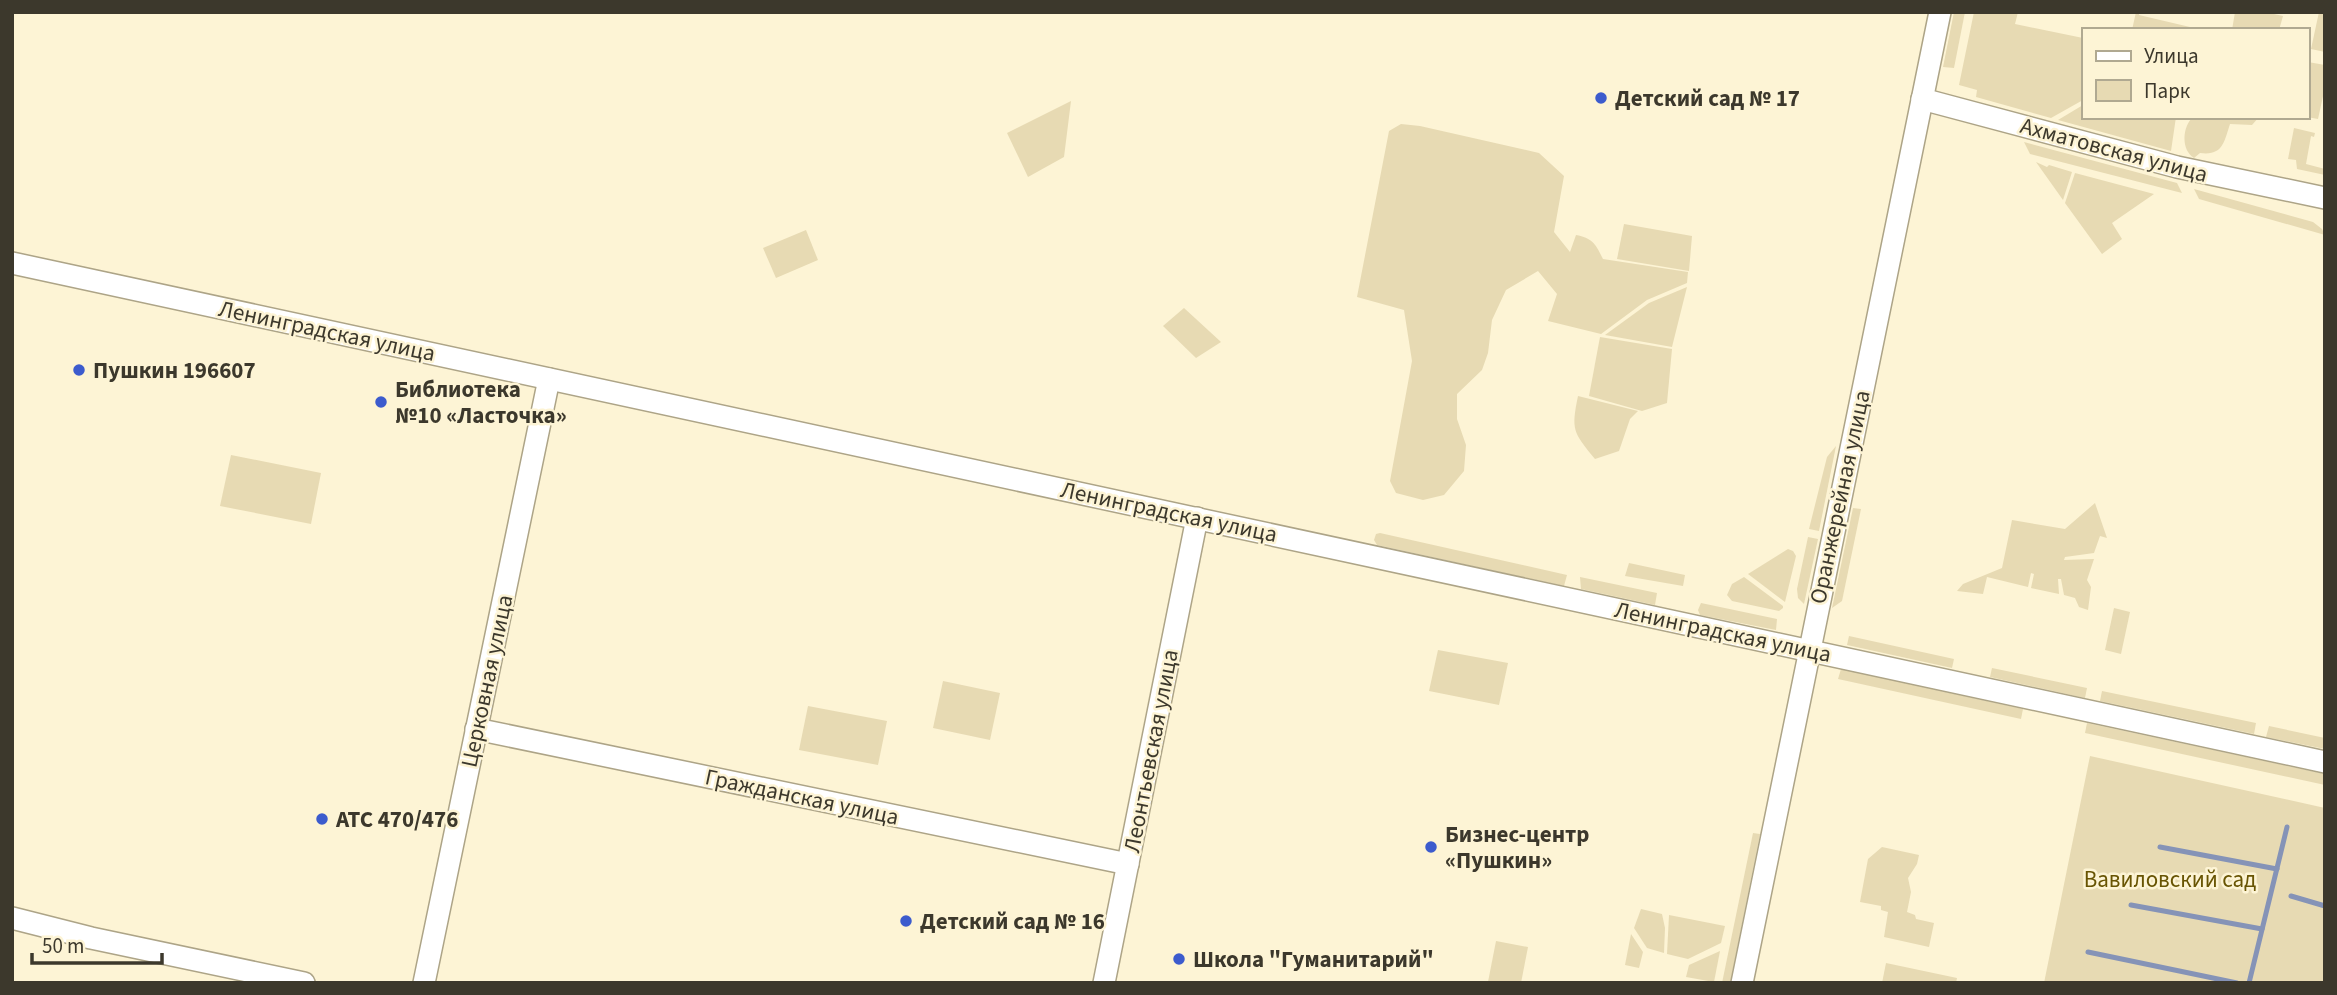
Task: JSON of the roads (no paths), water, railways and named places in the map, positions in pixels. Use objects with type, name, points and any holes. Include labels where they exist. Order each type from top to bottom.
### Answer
[{"type":"street","name":"Оранжерейная улица","points":[[1742,983],[1940,12]]},
{"type":"street","name":"Ахматовская улица","points":[[1922,99],[2176,167],[2319,200]]},
{"type":"street","name":"Ленинградская улица","points":[[12,264],[2325,762]]},
{"type":"street","name":"Церковная улица","points":[[424,983],[549,379]]},
{"type":"street","name":"Леонтьевская улица","points":[[1104,983],[1197,518]]},
{"type":"street","name":"Гражданская улица","points":[[476,729],[1128,864]]},
{"type":"street","points":[[12,918],[91,938],[304,983]]},
{"type":"waterway","points":[[2249,983],[2287,827]]},
{"type":"waterway","points":[[2160,847],[2277,869]]},
{"type":"waterway","points":[[2291,896],[2325,906]]},
{"type":"waterway","points":[[2131,905],[2262,929]]},
{"type":"waterway","points":[[2088,952],[2237,983]]},
{"type":"place","name":"Детский сад № 17","points":[[1601,98]]},
{"type":"place","name":"Пушкин 196607","points":[[79,370]]},
{"type":"place","name":"Библиотека №10 «Ласточка»","points":[[381,402]]},
{"type":"place","name":"АТС 470/476","points":[[322,819]]},
{"type":"place","name":"Бизнес-центр «Пушкин»","points":[[1431,847]]},
{"type":"place","name":"Детский сад № 16","points":[[906,921]]},
{"type":"place","name":"Школа \"Гуманитарий\"","points":[[1179,959]]},
{"type":"park label","name":"Вавиловский сад","points":[[2170,879]]}]
